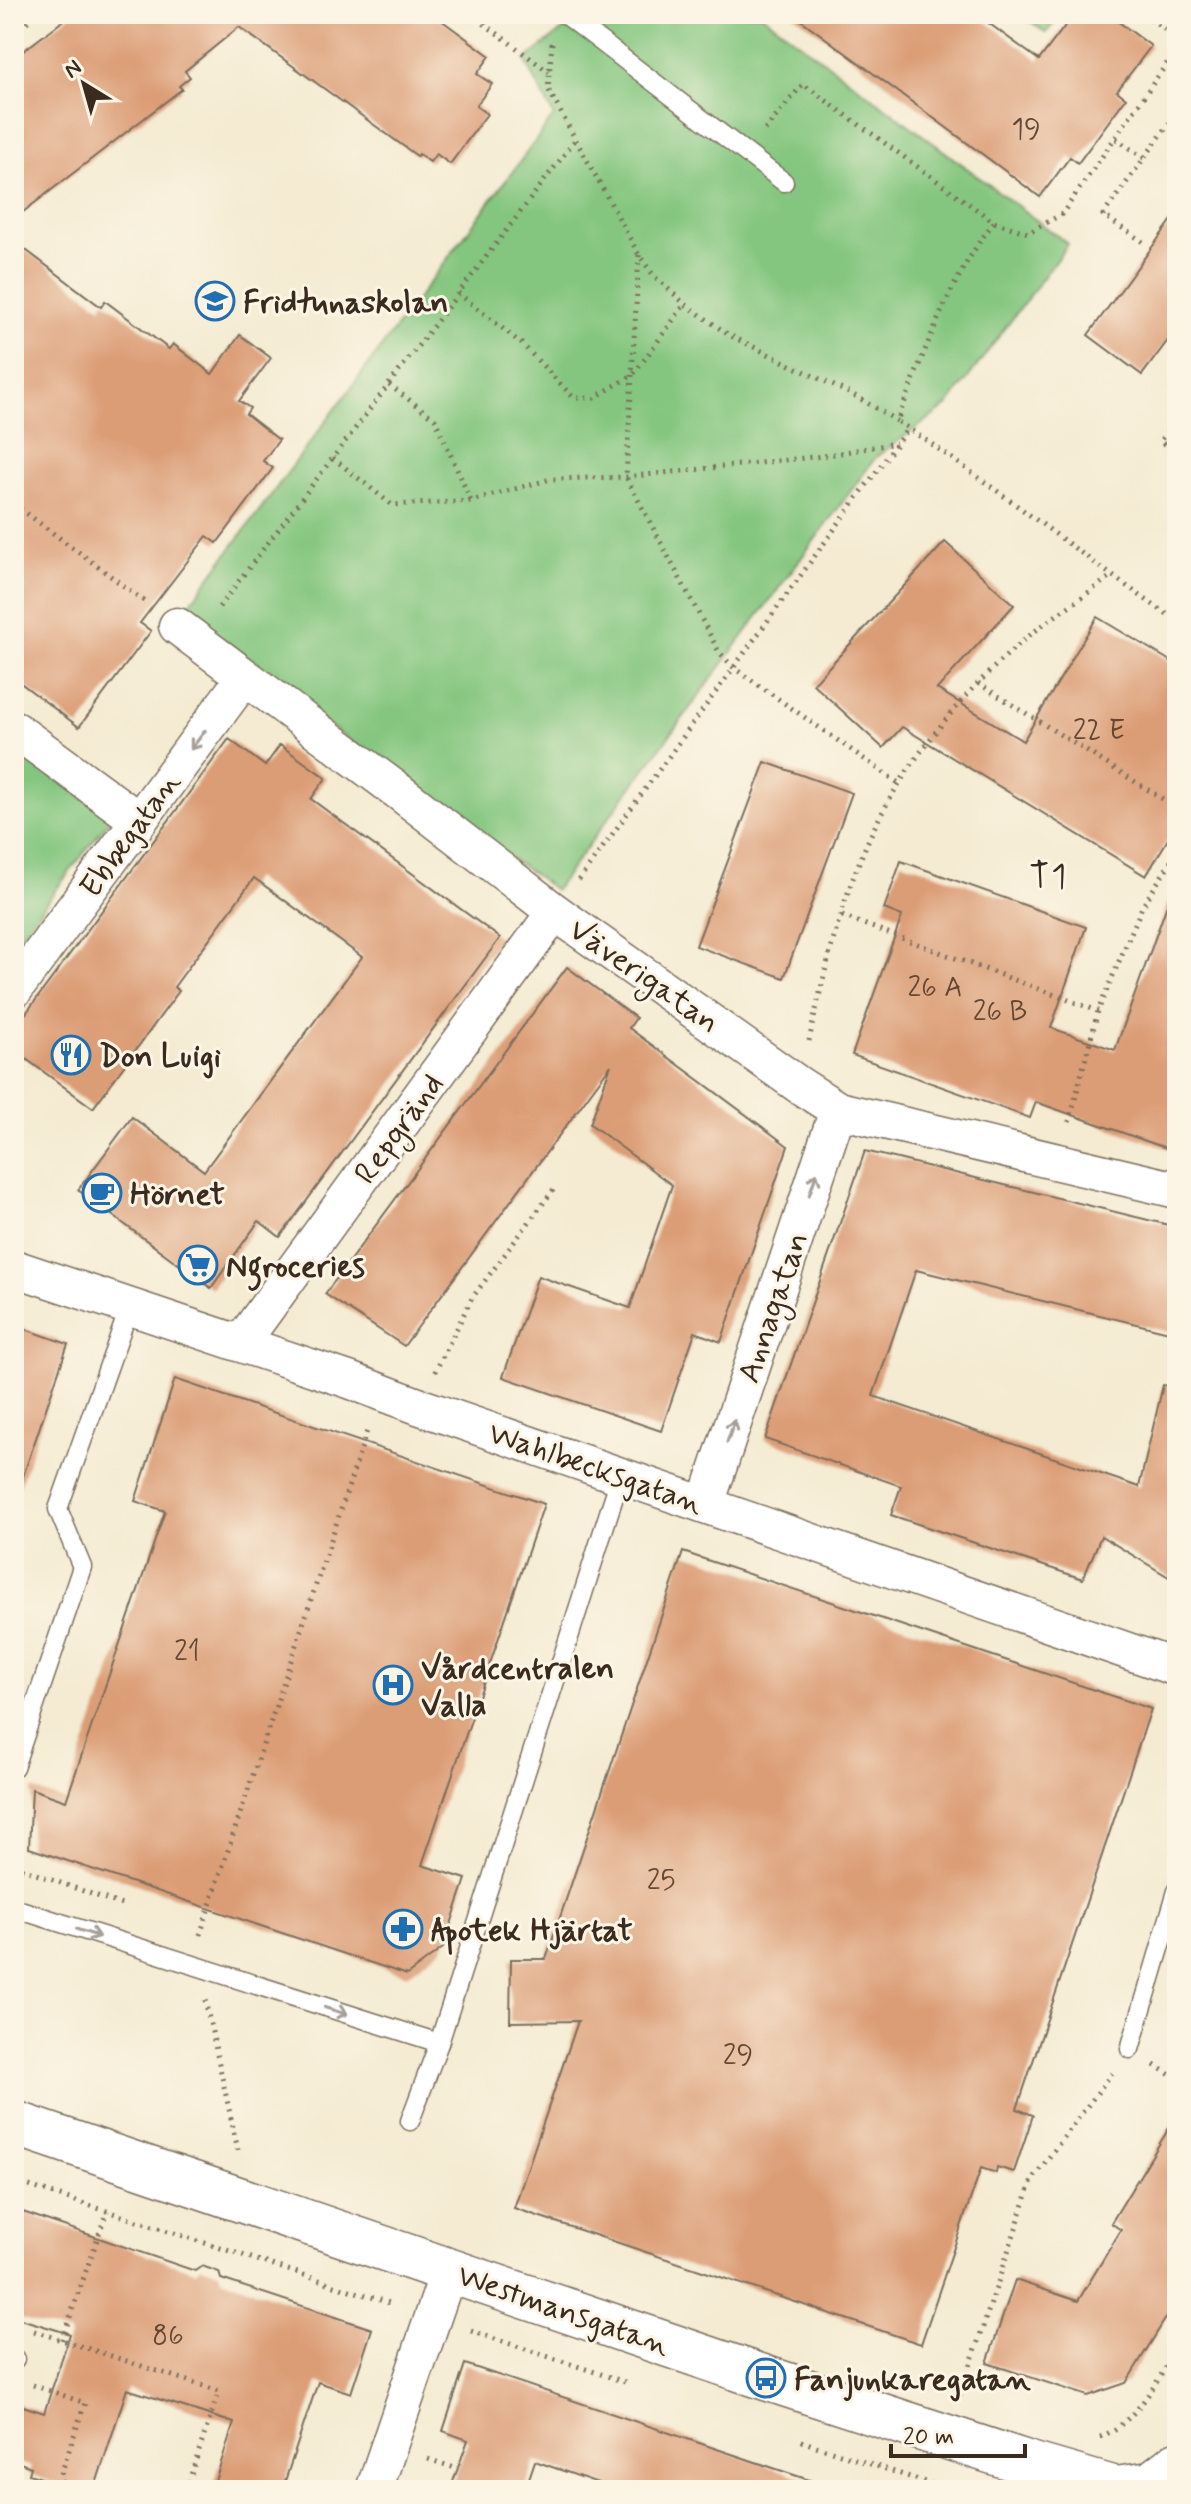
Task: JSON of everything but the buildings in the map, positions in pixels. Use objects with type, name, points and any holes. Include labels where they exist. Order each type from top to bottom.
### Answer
[{"type":"street","name":"Väverigatan","points":[[186,633],[555,912],[838,1110],[1177,1190]]},
{"type":"street","name":"Ebbegatan","points":[[14,990],[244,678]]},
{"type":"street","points":[[14,729],[138,820]]},
{"type":"street","name":"Repgränd","points":[[241,1343],[555,912]]},
{"type":"street","name":"Annagatan","points":[[706,1504],[838,1110]]},
{"type":"street","name":"Wahlbecksgatan","points":[[14,1268],[241,1343],[1177,1668]]},
{"type":"street","name":"Westmansgatan","points":[[14,2123],[1031,2471],[1149,2482]]},
{"type":"street","points":[[374,2490],[449,2270]]},
{"type":"lane","points":[[565,14],[784,182]]},
{"type":"lane","points":[[14,1767],[82,1567],[58,1509],[130,1306]]},
{"type":"lane","points":[[410,2121],[439,2043],[621,1475]]},
{"type":"lane","points":[[1130,2049],[1177,1891]]},
{"type":"lane","points":[[14,1908],[439,2043]]},
{"type":"path","points":[[14,32],[37,14]]},
{"type":"path","points":[[471,14],[549,72]]},
{"type":"path","points":[[1144,14],[1177,39]]},
{"type":"path","points":[[1153,14],[1157,24]]},
{"type":"path","points":[[552,41],[548,89],[639,255],[654,276],[685,304],[729,335],[834,385],[908,428],[1177,621]]},
{"type":"path","points":[[747,153],[803,84],[994,222],[1028,233],[1062,214],[1177,49]]},
{"type":"path","points":[[1143,242],[1103,215],[1177,113]]},
{"type":"path","points":[[14,504],[186,633],[333,458],[576,139]]},
{"type":"path","points":[[1116,139],[1144,158]]},
{"type":"path","points":[[897,421],[951,289],[972,251],[994,222]]},
{"type":"path","points":[[639,255],[626,477],[719,652],[734,668],[900,784]]},
{"type":"path","points":[[458,293],[522,344],[574,398],[594,398],[633,375],[685,304]]},
{"type":"path","points":[[389,385],[435,419],[471,501]]},
{"type":"path","points":[[1177,418],[1160,441],[1177,456]]},
{"type":"path","points":[[555,912],[908,428]]},
{"type":"path","points":[[333,458],[392,505],[471,501],[551,479],[626,477],[823,456],[897,443]]},
{"type":"path","points":[[799,1085],[818,998],[842,916],[865,848],[900,784],[942,725],[978,683],[1024,640],[1111,576]]},
{"type":"path","points":[[978,683],[1177,808]]},
{"type":"path","points":[[1058,1162],[1098,1011],[1142,907],[1177,852]]},
{"type":"path","points":[[842,916],[1098,1011]]},
{"type":"path","points":[[418,1406],[472,1298],[554,1189]]},
{"type":"path","points":[[238,2154],[198,1968],[200,1933],[380,1393]]},
{"type":"path","points":[[959,2400],[1032,2180],[1130,2049]]},
{"type":"path","points":[[14,2181],[637,2386]]},
{"type":"path","points":[[62,2340],[107,2211]]},
{"type":"path","points":[[15,2359],[24,2328],[219,2391],[186,2490]]},
{"type":"path","points":[[1137,2410],[1177,2349]]},
{"type":"path","points":[[28,2384],[85,2403],[60,2477],[63,2490]]},
{"type":"path","points":[[799,2440],[949,2490]]},
{"type":"path","points":[[420,2456],[458,2469]]},
{"type":"green space","points":[[583,14],[761,14],[1068,244],[947,406],[876,457],[555,890],[180,617],[554,116],[525,60]]},
{"type":"green space","points":[[1020,14],[1061,14],[1046,33]]},
{"type":"green space","points":[[14,748],[111,818],[14,944]]},
{"type":"place","name":"Fridtunaskolan","points":[[215,301]]},
{"type":"place","name":"Don Luigi","points":[[71,1055]]},
{"type":"place","name":"Hörnet","points":[[102,1193]]},
{"type":"place","name":"Ngroceries","points":[[198,1265]]},
{"type":"place","name":"Vårdcentralen Valla","points":[[393,1685]]},
{"type":"place","name":"Apotek Hjärtat","points":[[403,1929]]},
{"type":"place","name":"Fanjunkaregatan","points":[[766,2378]]},
{"type":"district","name":"T1","points":[[1049,875]]}]
